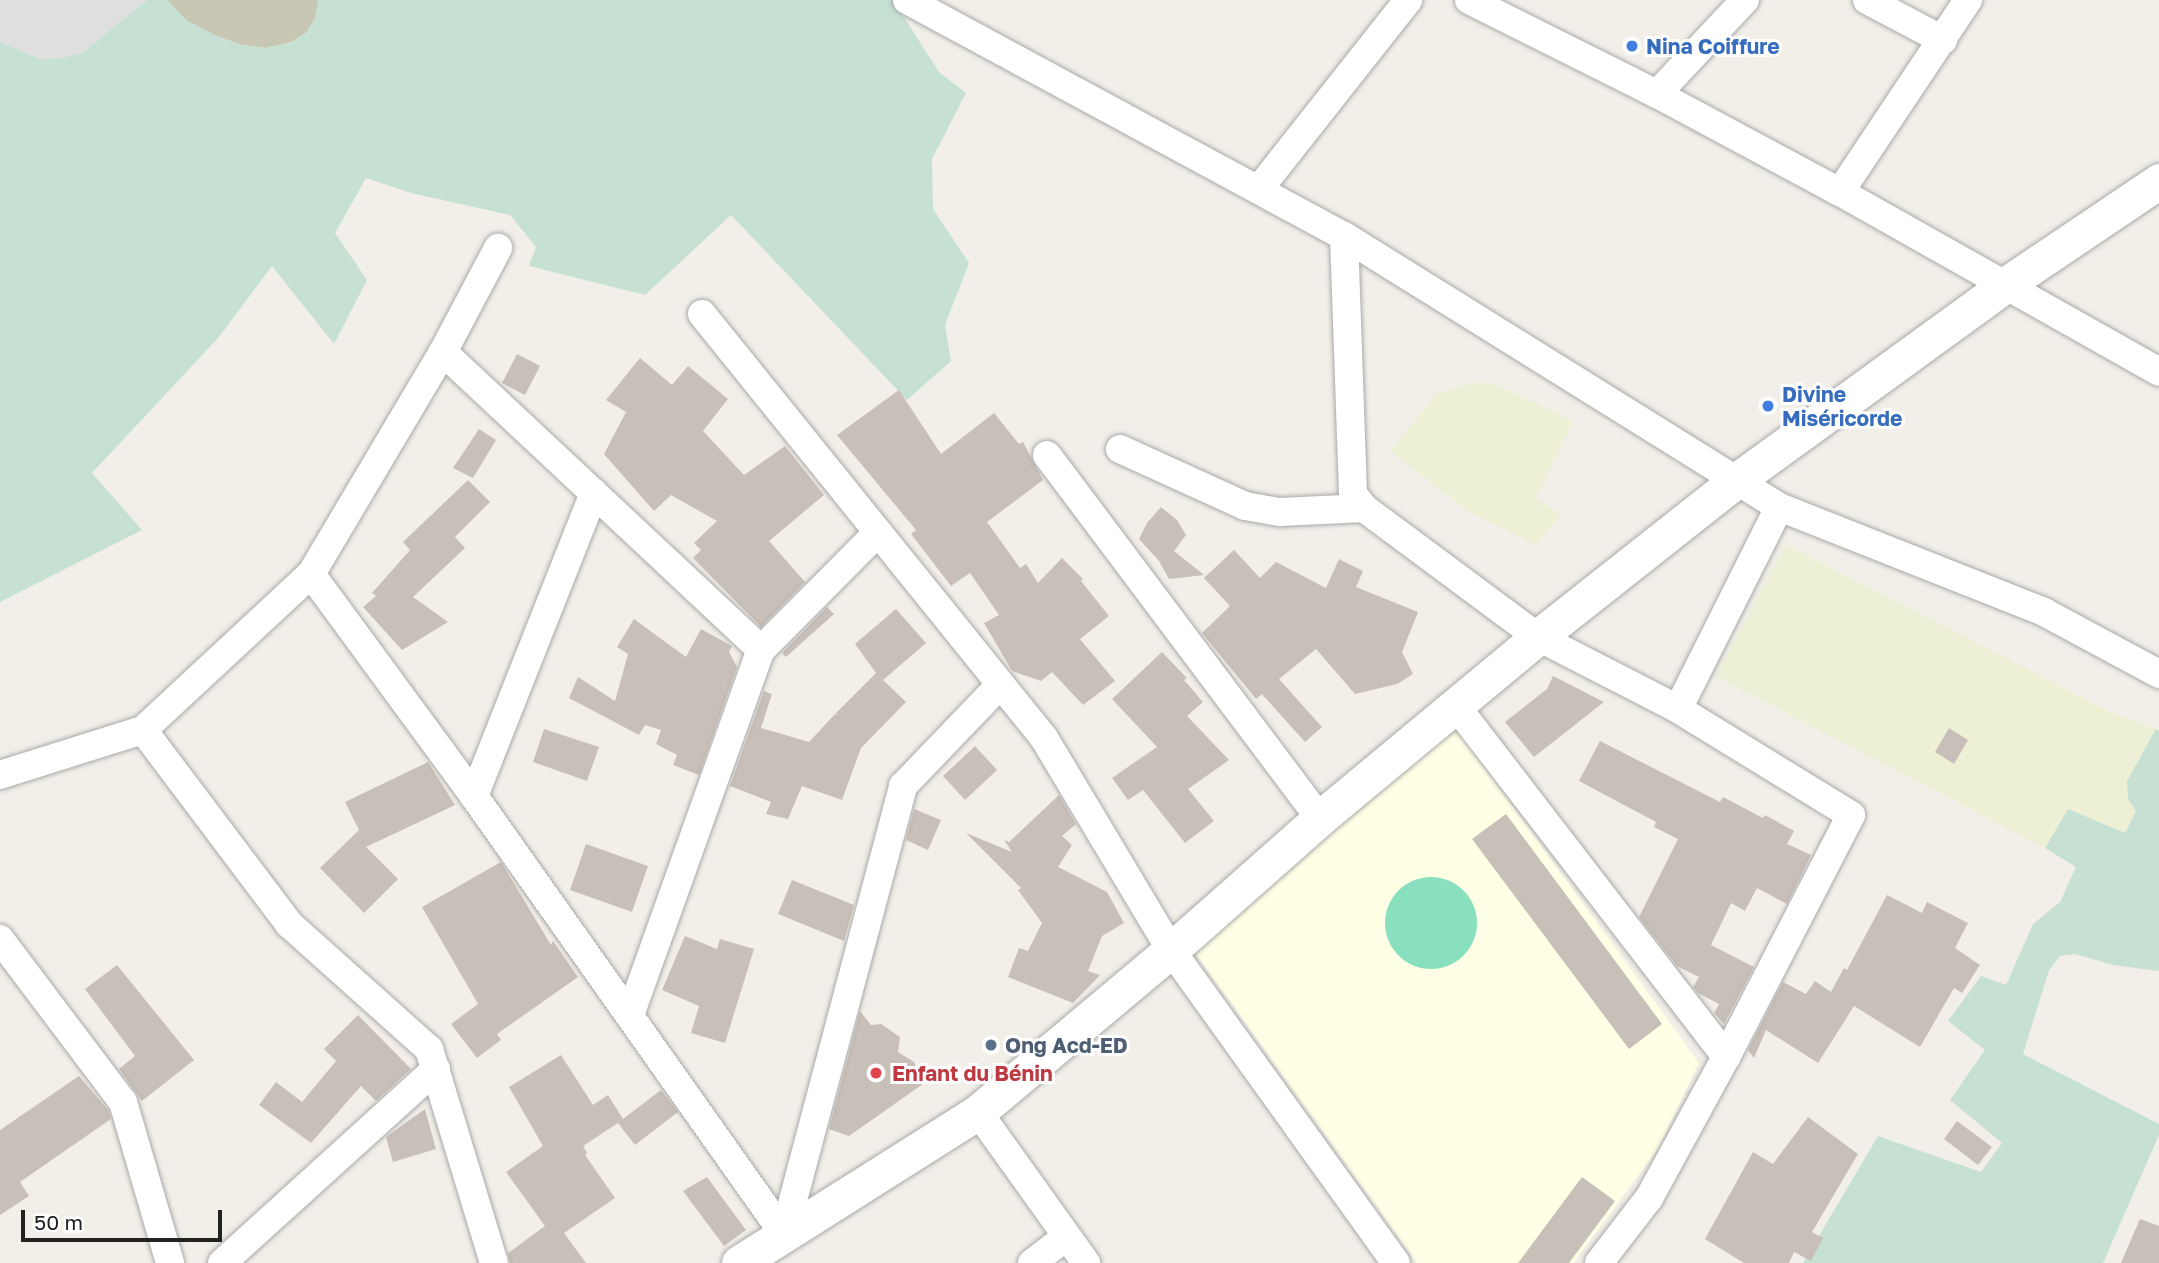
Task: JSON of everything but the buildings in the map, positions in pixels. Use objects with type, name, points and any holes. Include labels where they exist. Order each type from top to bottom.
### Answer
[{"type":"street","points":[[907,0],[1345,236],[1779,507],[2043,612],[2159,674]]},
{"type":"street","points":[[1259,189],[1408,0]]},
{"type":"street","points":[[1469,0],[1657,94],[1840,191],[2159,372]]},
{"type":"street","points":[[1657,94],[1745,0]]},
{"type":"street","points":[[1867,0],[1943,40]]},
{"type":"street","points":[[1840,191],[1968,0]]},
{"type":"street","points":[[738,1263],[978,1112],[1171,950],[1320,818],[1538,637],[1737,480],[2005,285],[2159,181]]},
{"type":"street","points":[[1345,236],[1353,494],[1364,508],[1538,637],[1678,709],[1851,815],[1726,1057],[1648,1198],[1599,1263]]},
{"type":"street","points":[[0,775],[143,730],[311,574],[443,352],[498,248]]},
{"type":"street","points":[[702,314],[1044,738],[1171,950],[1396,1263]]},
{"type":"street","points":[[443,352],[761,650]]},
{"type":"street","points":[[1120,449],[1245,506],[1280,512],[1364,508]]},
{"type":"street","points":[[1047,456],[1320,818]]},
{"type":"street","points":[[474,796],[594,494]]},
{"type":"street","points":[[1678,709],[1779,507]]},
{"type":"street","points":[[630,1015],[761,650],[877,532]]},
{"type":"street","points":[[311,574],[474,796],[785,1234]]},
{"type":"street","points":[[785,1234],[903,786],[1000,685]]},
{"type":"street","points":[[1456,706],[1726,1057]]},
{"type":"street","points":[[143,730],[289,924],[429,1049],[494,1263]]},
{"type":"street","points":[[0,939],[122,1102],[170,1263]]},
{"type":"street","points":[[222,1263],[436,1069]]},
{"type":"street","points":[[978,1112],[1086,1263]]},
{"type":"street","points":[[1032,1263],[1066,1237]]},
{"type":"shaded area","points":[[0,0],[147,0],[82,53],[58,59],[40,59],[0,42]]},
{"type":"shaded area","points":[[147,0],[167,0],[187,21],[216,36],[242,45],[265,48],[292,42],[306,33],[315,19],[318,0],[893,0],[939,72],[966,93],[932,159],[933,209],[969,263],[945,325],[951,361],[907,400],[731,215],[645,295],[529,266],[536,247],[510,215],[411,193],[366,178],[335,233],[367,280],[334,344],[272,266],[219,337],[92,473],[142,530],[0,602],[0,42],[40,59],[58,59],[82,53]]},
{"type":"shaded area","points":[[167,0],[319,1],[315,19],[306,33],[292,42],[265,48],[242,45],[216,36],[187,21]]},
{"type":"shaded area","points":[[1478,382],[1494,384],[1573,421],[1536,498],[1560,515],[1537,545],[1468,511],[1390,451],[1437,393]]},
{"type":"shaded area","points":[[1786,545],[2108,711],[2156,729],[2127,781],[2128,799],[2136,811],[2125,833],[2068,809],[2045,848],[1716,676]]},
{"type":"shaded area","points":[[1446,715],[1699,1063],[1658,1149],[1573,1263],[1417,1263],[1183,936]]},
{"type":"shaded area","points":[[2156,729],[2159,731],[2159,971],[2113,965],[2075,954],[2060,956],[2049,970],[2023,1054],[2159,1124],[2159,1135],[2103,1263],[1803,1263],[1878,1136],[1981,1172],[2002,1143],[1950,1100],[1985,1050],[1948,1021],[1981,976],[2006,985],[2033,924],[2060,902],[2076,867],[2045,848],[2068,809],[2125,833],[2136,811],[2128,799],[2127,781]]},
{"type":"green space","points":[[1431,877],[1448,881],[1463,891],[1473,906],[1477,923],[1473,940],[1463,955],[1448,965],[1431,969],[1414,965],[1399,955],[1389,940],[1385,923],[1389,906],[1399,891],[1414,881]]},
{"type":"place","name":"Nina Coiffure","points":[[1632,46]]},
{"type":"place","name":"Divine Miséricorde","points":[[1768,406]]},
{"type":"place","name":"Ong Acd-ED","points":[[991,1045]]},
{"type":"place","name":"Enfant du Bénin","points":[[876,1073]]}]
